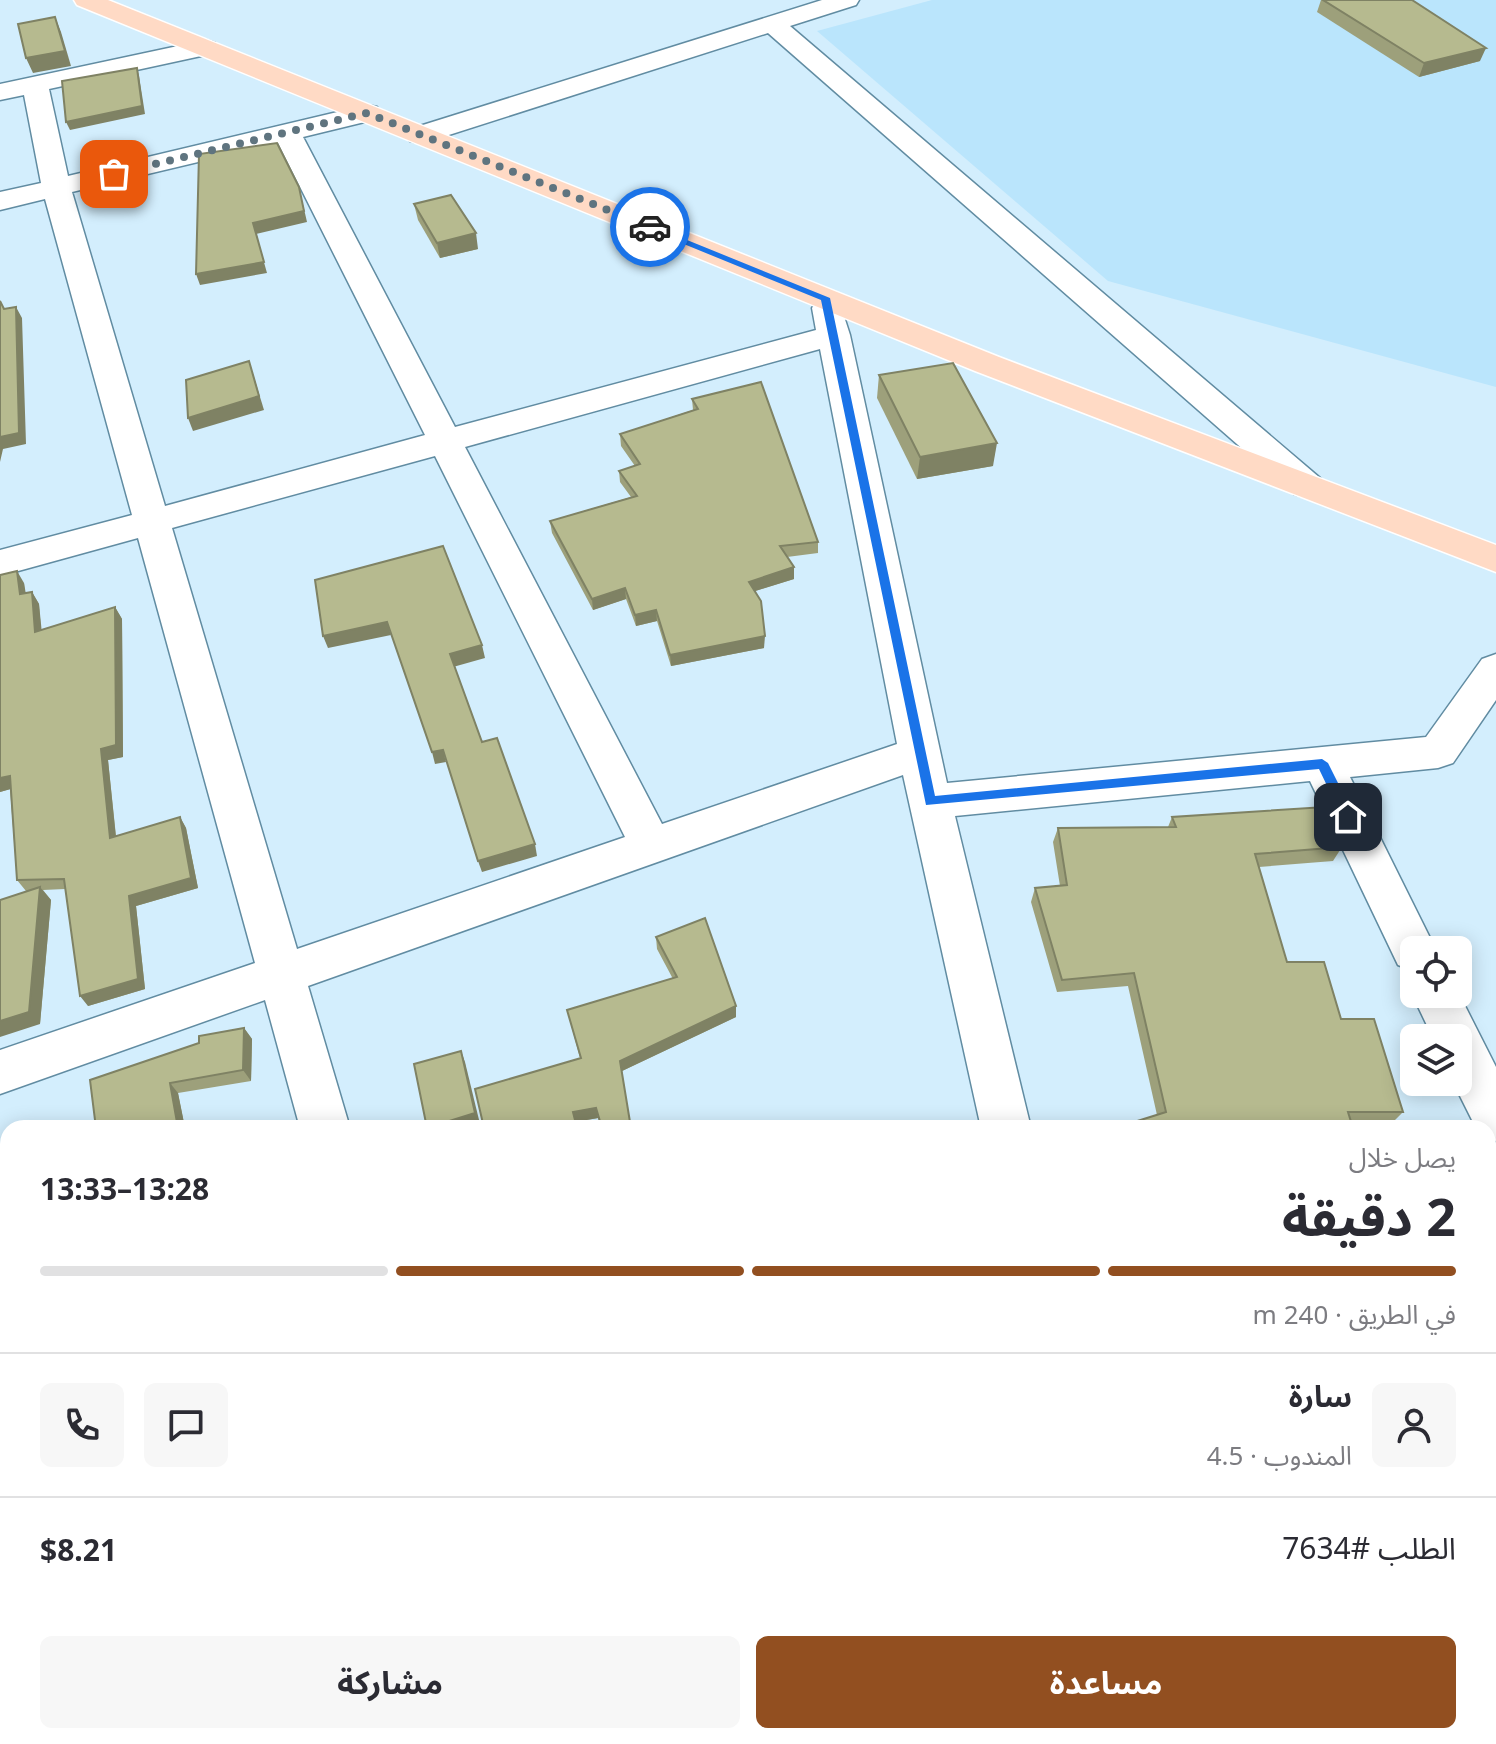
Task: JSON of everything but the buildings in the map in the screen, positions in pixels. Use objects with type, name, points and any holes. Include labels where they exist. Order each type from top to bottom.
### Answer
[{"type":"main road","points":[[86,0],[420,135],[830,316],[1307,486],[1496,559]]},
{"type":"street","points":[[420,135],[772,24],[811,5],[847,0]]},
{"type":"street","points":[[772,24],[1307,486]]},
{"type":"street","points":[[206,48],[17,88],[56,187],[323,1120]]},
{"type":"street","points":[[0,201],[367,113]]},
{"type":"street","points":[[287,132],[651,846]]},
{"type":"street","points":[[0,563],[445,441],[830,316],[919,753],[1004,1120]]},
{"type":"street","points":[[930,802],[1438,752],[1496,669]]},
{"type":"street","points":[[0,1072],[919,753]]},
{"type":"street","points":[[1322,763],[1407,936]]},
{"type":"street","points":[[1472,1069],[1496,1118]]},
{"type":"shaded area","points":[[932,0],[1496,0],[1496,387],[1108,281],[817,31]]},
{"type":"way so far","points":[[114,174],[367,113],[650,227]]},
{"type":"route","points":[[650,227],[826,298],[930,802],[1322,763],[1348,817]]}]
